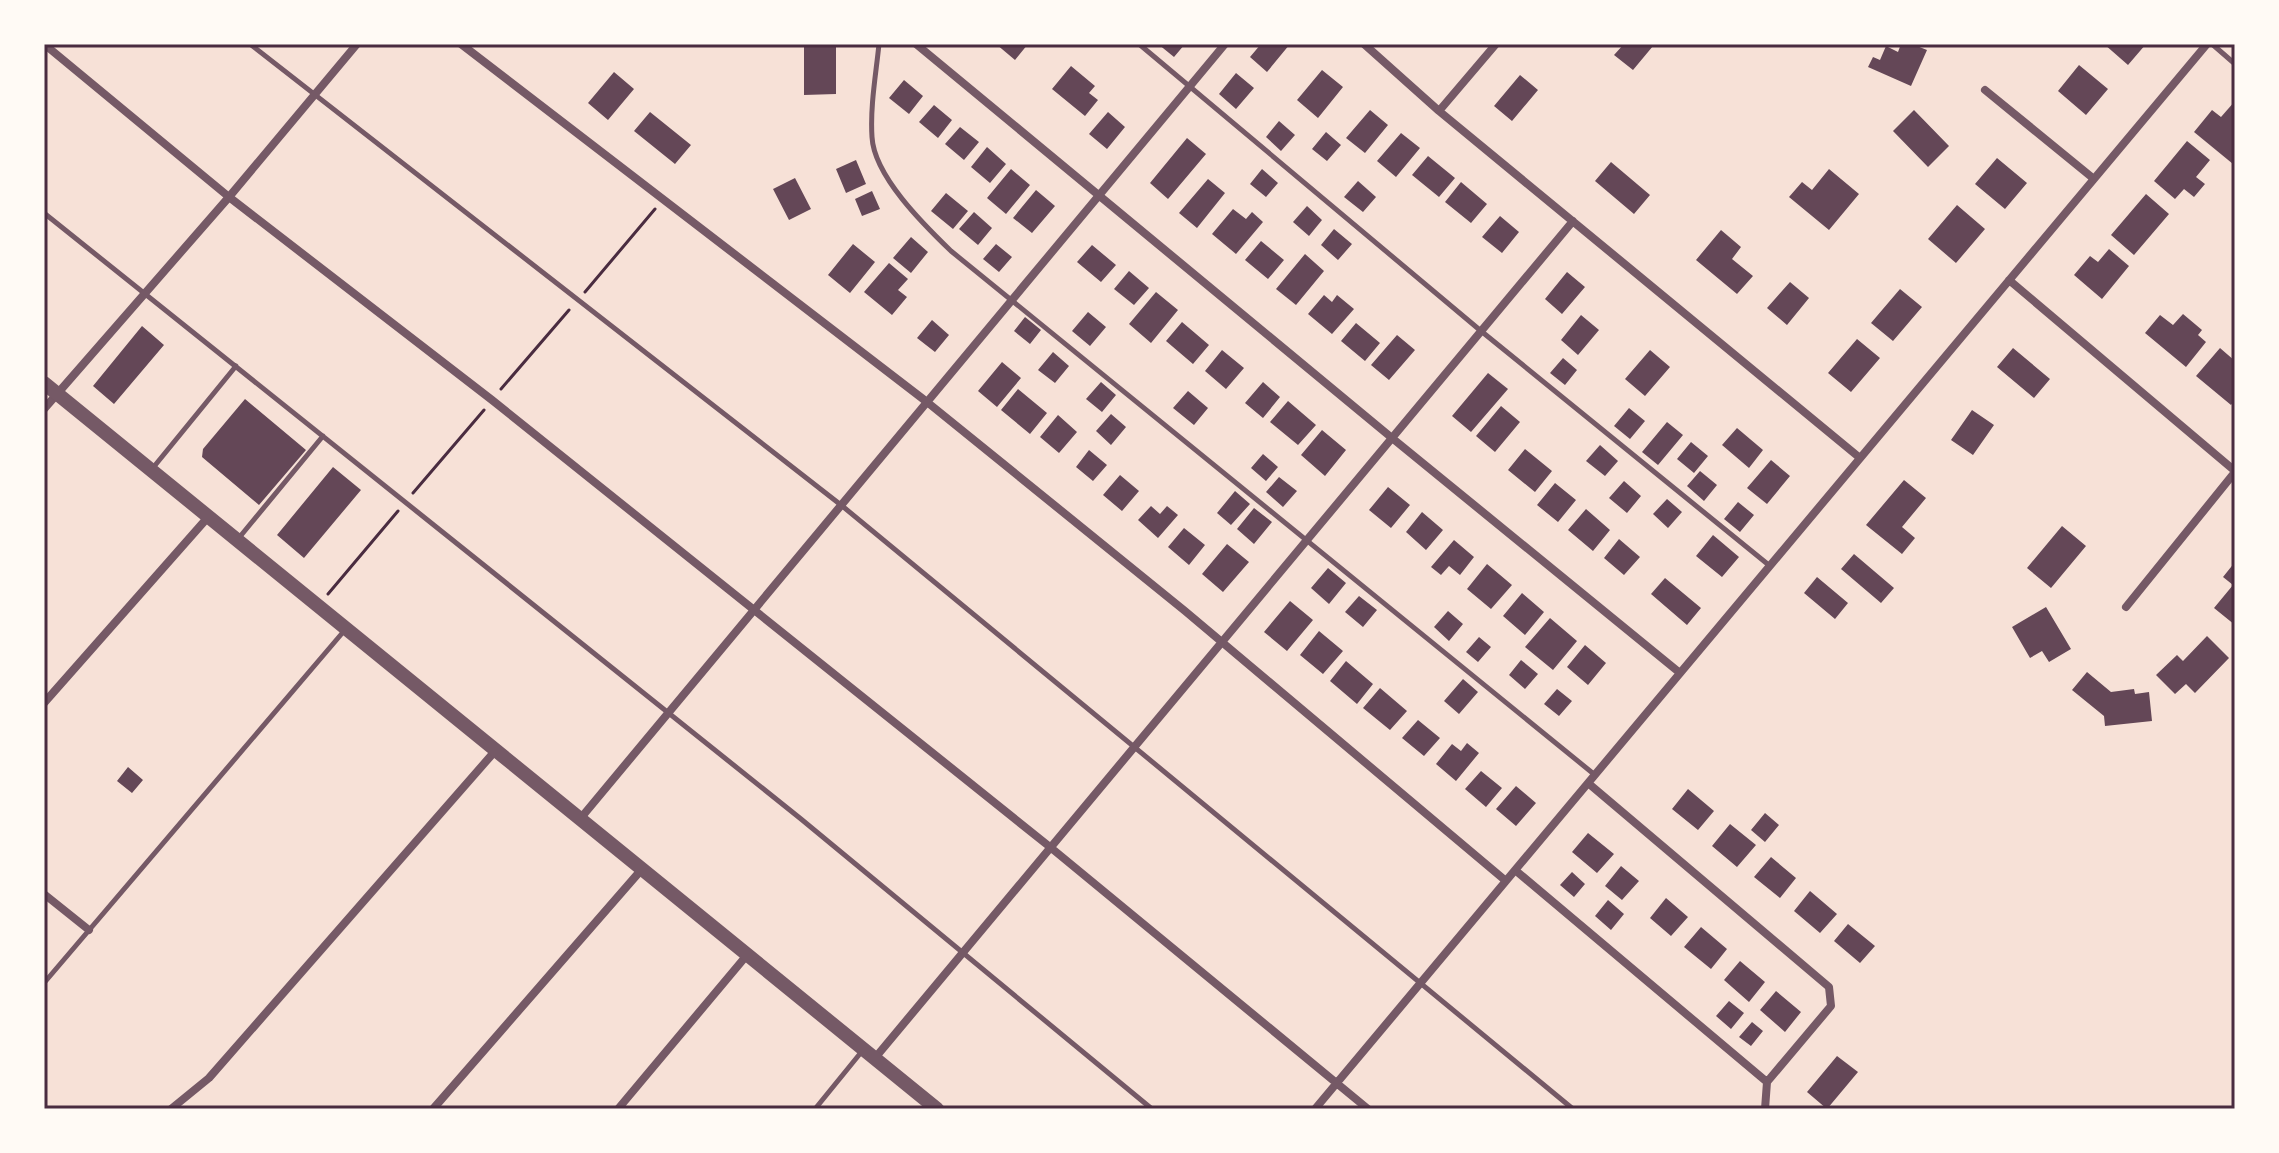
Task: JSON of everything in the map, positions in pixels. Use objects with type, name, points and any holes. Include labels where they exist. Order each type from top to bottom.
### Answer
[{"type":"street","points":[[44,44],[229,197],[492,400],[1050,847],[1368,1109]]},
{"type":"street","points":[[44,409],[229,197],[357,44]]},
{"type":"street","points":[[461,44],[927,402],[1221,642],[1506,881]]},
{"type":"street","points":[[916,44],[1680,673]]},
{"type":"street","points":[[580,819],[1225,44]]},
{"type":"street","points":[[1364,44],[1439,111],[1860,458]]},
{"type":"street","points":[[1439,111],[1496,44]]},
{"type":"street","points":[[1315,1109],[2209,44]]},
{"type":"street","points":[[1985,90],[2094,179]]},
{"type":"street","points":[[869,1054],[963,953],[1573,221]]},
{"type":"street","points":[[2009,280],[2235,472],[2126,607]]},
{"type":"street","points":[[44,383],[937,1109]]},
{"type":"street","points":[[44,703],[209,516]]},
{"type":"street","points":[[171,1109],[209,1078],[496,750]]},
{"type":"street","points":[[1588,783],[1829,987],[1831,1006],[1767,1082],[1765,1109]]},
{"type":"street","points":[[433,1109],[642,869]]},
{"type":"street","points":[[1515,870],[1767,1082]]},
{"type":"street","points":[[44,894],[89,930]]},
{"type":"street","points":[[618,1109],[747,955]]},
{"type":"lane","points":[[250,44],[841,505],[1573,1109]]},
{"type":"lane","points":[[879,44],[872,138],[878,163],[921,222],[951,251],[1595,775]]},
{"type":"lane","points":[[1139,44],[1481,331],[1770,566]]},
{"type":"lane","points":[[2209,44],[2235,64]]},
{"type":"lane","points":[[44,213],[668,713],[1152,1109]]},
{"type":"lane","points":[[151,470],[236,366]]},
{"type":"lane","points":[[238,540],[323,436]]},
{"type":"lane","points":[[44,983],[346,628]]},
{"type":"lane","points":[[815,1109],[869,1054]]},
{"type":"building","points":[[996,44],[1028,44],[1015,60]]},
{"type":"building","points":[[1158,44],[1185,44],[1174,57]]},
{"type":"building","points":[[1261,44],[1290,44],[1267,72],[1250,57]]},
{"type":"building","points":[[1624,44],[1653,46],[1633,70],[1614,55]]},
{"type":"building","points":[[1901,44],[1912,44],[1927,50],[1911,86],[1868,67],[1873,57],[1880,60],[1886,46],[1898,52]]},
{"type":"building","points":[[2104,44],[2146,44],[2128,65]]},
{"type":"building","points":[[804,46],[836,46],[836,94],[804,95]]},
{"type":"building","points":[[2079,65],[2108,89],[2086,115],[2058,91]]},
{"type":"building","points":[[1071,66],[1095,86],[1089,93],[1098,100],[1085,116],[1052,89]]},
{"type":"building","points":[[1322,70],[1343,87],[1318,118],[1297,100]]},
{"type":"building","points":[[614,72],[634,89],[608,120],[588,103]]},
{"type":"building","points":[[1236,73],[1254,88],[1236,109],[1219,94]]},
{"type":"building","points":[[1520,75],[1538,90],[1512,121],[1494,106]]},
{"type":"building","points":[[904,80],[923,96],[909,114],[889,98]]},
{"type":"building","points":[[2235,101],[2233,164],[2194,132],[2212,110],[2221,117]]},
{"type":"building","points":[[934,105],[952,120],[938,138],[919,122]]},
{"type":"building","points":[[1370,110],[1388,125],[1365,153],[1346,138]]},
{"type":"building","points":[[1914,110],[1949,146],[1928,167],[1893,131]]},
{"type":"building","points":[[650,112],[691,145],[675,164],[634,131]]},
{"type":"building","points":[[1108,112],[1125,127],[1107,149],[1089,134]]},
{"type":"building","points":[[1279,121],[1295,135],[1281,151],[1266,137]]},
{"type":"building","points":[[960,127],[979,142],[964,160],[945,144]]},
{"type":"building","points":[[1326,132],[1341,145],[1327,161],[1312,149]]},
{"type":"building","points":[[1401,133],[1420,148],[1396,177],[1377,161]]},
{"type":"building","points":[[1187,138],[1206,154],[1168,199],[1150,183]]},
{"type":"building","points":[[2187,141],[2210,160],[2196,177],[2205,184],[2194,197],[2184,189],[2175,199],[2154,181]]},
{"type":"building","points":[[987,147],[1006,164],[990,183],[971,167]]},
{"type":"building","points":[[1428,156],[1455,178],[1439,197],[1412,175]]},
{"type":"building","points":[[1997,158],[2027,183],[2005,209],[1975,184]]},
{"type":"building","points":[[856,160],[866,184],[846,193],[836,169]]},
{"type":"building","points":[[1611,162],[1650,195],[1634,214],[1595,181]]},
{"type":"building","points":[[1011,169],[1030,185],[1006,214],[987,198]]},
{"type":"building","points":[[1262,169],[1278,183],[1266,197],[1250,184]]},
{"type":"building","points":[[1829,169],[1859,194],[1829,230],[1789,197],[1802,182],[1812,190]]},
{"type":"building","points":[[795,178],[811,209],[789,220],[773,189]]},
{"type":"building","points":[[1208,179],[1225,193],[1197,228],[1179,213]]},
{"type":"building","points":[[1358,181],[1376,197],[1363,212],[1344,197]]},
{"type":"building","points":[[1461,182],[1487,204],[1471,223],[1445,202]]},
{"type":"building","points":[[1036,190],[1055,206],[1032,233],[1013,218]]},
{"type":"building","points":[[872,191],[880,209],[862,216],[855,199]]},
{"type":"building","points":[[946,193],[968,211],[953,229],[931,211]]},
{"type":"building","points":[[2146,194],[2169,214],[2134,255],[2111,235]]},
{"type":"building","points":[[1957,205],[1985,229],[1956,263],[1928,239]]},
{"type":"building","points":[[1307,206],[1322,220],[1309,236],[1293,222]]},
{"type":"building","points":[[1233,209],[1246,219],[1252,212],[1263,222],[1236,254],[1212,234]]},
{"type":"building","points":[[974,212],[992,228],[978,245],[959,229]]},
{"type":"building","points":[[1500,216],[1519,232],[1502,253],[1482,237]]},
{"type":"building","points":[[1334,229],[1352,244],[1338,260],[1321,245]]},
{"type":"building","points":[[1721,230],[1741,247],[1732,259],[1753,276],[1737,294],[1696,260]]},
{"type":"building","points":[[911,237],[928,252],[911,273],[893,258]]},
{"type":"building","points":[[1261,241],[1284,260],[1268,279],[1245,260]]},
{"type":"building","points":[[853,244],[875,262],[850,293],[828,275]]},
{"type":"building","points":[[996,244],[1012,257],[999,272],[983,259]]},
{"type":"building","points":[[1092,245],[1116,265],[1101,282],[1077,262]]},
{"type":"building","points":[[2109,249],[2129,266],[2102,299],[2074,275],[2090,256],[2098,262]]},
{"type":"building","points":[[1305,254],[1324,271],[1296,305],[1276,289]]},
{"type":"building","points":[[889,263],[908,279],[898,290],[907,297],[892,315],[864,292]]},
{"type":"building","points":[[1129,271],[1149,288],[1134,305],[1114,289]]},
{"type":"building","points":[[1567,272],[1585,287],[1562,314],[1545,299]]},
{"type":"building","points":[[1790,282],[1809,298],[1787,325],[1767,308]]},
{"type":"building","points":[[1900,289],[1922,307],[1893,341],[1871,323]]},
{"type":"building","points":[[1156,292],[1178,310],[1151,343],[1129,324]]},
{"type":"building","points":[[1324,295],[1332,302],[1337,295],[1354,309],[1332,334],[1308,314]]},
{"type":"building","points":[[1088,312],[1106,327],[1090,346],[1072,331]]},
{"type":"building","points":[[2183,314],[2202,330],[2198,335],[2206,342],[2186,367],[2145,333],[2160,315],[2173,325]]},
{"type":"building","points":[[1581,315],[1599,330],[1578,355],[1561,340]]},
{"type":"building","points":[[1025,317],[1041,330],[1030,344],[1014,331]]},
{"type":"building","points":[[932,320],[949,335],[935,352],[917,338]]},
{"type":"building","points":[[1182,322],[1209,345],[1193,364],[1166,341]]},
{"type":"building","points":[[1356,323],[1380,343],[1365,361],[1341,341]]},
{"type":"building","points":[[142,326],[164,345],[114,404],[93,386]]},
{"type":"building","points":[[1397,335],[1415,350],[1389,380],[1371,365]]},
{"type":"building","points":[[1857,339],[1880,358],[1851,392],[1828,373]]},
{"type":"building","points":[[2013,348],[2050,379],[2034,398],[1997,367]]},
{"type":"building","points":[[2220,348],[2235,361],[2235,400],[2231,405],[2196,376]]},
{"type":"building","points":[[1222,350],[1244,368],[1226,389],[1205,371]]},
{"type":"building","points":[[1650,350],[1670,367],[1645,396],[1625,379]]},
{"type":"building","points":[[1053,352],[1069,366],[1055,383],[1038,370]]},
{"type":"building","points":[[1563,358],[1577,370],[1565,385],[1550,373]]},
{"type":"building","points":[[1002,362],[1021,378],[997,407],[978,391]]},
{"type":"building","points":[[1488,373],[1508,389],[1471,432],[1452,416]]},
{"type":"building","points":[[1101,382],[1116,395],[1102,412],[1086,399]]},
{"type":"building","points":[[1263,382],[1280,397],[1263,418],[1245,403]]},
{"type":"building","points":[[1018,389],[1047,413],[1030,434],[1001,410]]},
{"type":"building","points":[[1188,391],[1208,408],[1194,425],[1173,408]]},
{"type":"building","points":[[245,399],[306,450],[259,505],[202,457],[203,449]]},
{"type":"building","points":[[1288,401],[1316,425],[1298,445],[1270,422]]},
{"type":"building","points":[[1501,406],[1520,422],[1495,452],[1476,436]]},
{"type":"building","points":[[1629,408],[1645,421],[1630,439],[1614,426]]},
{"type":"building","points":[[1972,410],[1994,425],[1973,455],[1951,440]]},
{"type":"building","points":[[1111,414],[1126,427],[1111,445],[1096,431]]},
{"type":"building","points":[[1058,415],[1077,432],[1059,453],[1040,437]]},
{"type":"building","points":[[1667,422],[1683,435],[1658,465],[1642,452]]},
{"type":"building","points":[[1737,428],[1763,450],[1749,468],[1722,445]]},
{"type":"building","points":[[1322,430],[1346,450],[1325,476],[1301,455]]},
{"type":"building","points":[[1691,442],[1708,456],[1694,473],[1677,459]]},
{"type":"building","points":[[1600,445],[1618,461],[1605,476],[1586,461]]},
{"type":"building","points":[[1525,449],[1552,471],[1535,492],[1508,470]]},
{"type":"building","points":[[1089,450],[1107,465],[1093,481],[1076,467]]},
{"type":"building","points":[[1263,454],[1278,467],[1266,481],[1251,468]]},
{"type":"building","points":[[1771,460],[1790,476],[1767,504],[1747,488]]},
{"type":"building","points":[[333,467],[361,490],[304,558],[277,535]]},
{"type":"building","points":[[1700,471],[1717,485],[1704,501],[1687,486]]},
{"type":"building","points":[[1120,475],[1139,491],[1122,511],[1103,495]]},
{"type":"building","points":[[1279,477],[1297,491],[1283,507],[1266,492]]},
{"type":"building","points":[[1904,480],[1926,498],[1902,527],[1915,538],[1902,554],[1866,525]]},
{"type":"building","points":[[1624,481],[1641,496],[1627,513],[1609,498]]},
{"type":"building","points":[[1555,483],[1576,500],[1558,522],[1537,505]]},
{"type":"building","points":[[1388,487],[1410,505],[1391,528],[1369,510]]},
{"type":"building","points":[[1235,491],[1250,504],[1231,525],[1217,513]]},
{"type":"building","points":[[1667,499],[1682,512],[1668,528],[1653,514]]},
{"type":"building","points":[[1738,502],[1754,515],[1740,532],[1724,519]]},
{"type":"building","points":[[1151,506],[1160,514],[1167,506],[1178,515],[1158,538],[1138,520]]},
{"type":"building","points":[[1254,508],[1272,522],[1254,544],[1237,529]]},
{"type":"building","points":[[1586,509],[1610,530],[1593,551],[1568,530]]},
{"type":"building","points":[[1422,512],[1443,530],[1426,550],[1406,532]]},
{"type":"building","points":[[2062,526],[2086,546],[2051,588],[2027,568]]},
{"type":"building","points":[[1184,528],[1205,545],[1189,565],[1168,547]]},
{"type":"building","points":[[1713,535],[1739,557],[1722,577],[1696,556]]},
{"type":"building","points":[[1619,539],[1640,557],[1624,575],[1604,558]]},
{"type":"building","points":[[1454,540],[1474,557],[1460,575],[1449,566],[1441,575],[1431,567]]},
{"type":"building","points":[[1227,544],[1249,562],[1223,592],[1202,574]]},
{"type":"building","points":[[1854,554],[1894,588],[1881,603],[1841,569]]},
{"type":"building","points":[[2235,562],[2235,625],[2214,608],[2233,585],[2223,577]]},
{"type":"building","points":[[1487,564],[1512,585],[1491,609],[1467,589]]},
{"type":"building","points":[[1328,568],[1346,583],[1329,604],[1311,588]]},
{"type":"building","points":[[1817,577],[1848,603],[1835,619],[1804,593]]},
{"type":"building","points":[[1665,578],[1701,608],[1687,625],[1651,594]]},
{"type":"building","points":[[1522,593],[1544,612],[1525,635],[1503,616]]},
{"type":"building","points":[[1359,596],[1377,610],[1363,627],[1345,612]]},
{"type":"building","points":[[1290,601],[1313,620],[1287,651],[1264,632]]},
{"type":"building","points":[[2046,607],[2071,649],[2049,662],[2042,651],[2030,658],[2012,627]]},
{"type":"building","points":[[1448,611],[1463,624],[1449,641],[1434,627]]},
{"type":"building","points":[[1550,618],[1577,641],[1553,670],[1525,647]]},
{"type":"building","points":[[1319,631],[1343,651],[1323,674],[1300,655]]},
{"type":"building","points":[[2207,636],[2229,658],[2195,693],[2186,684],[2175,694],[2156,675],[2177,655],[2183,661]]},
{"type":"building","points":[[1479,637],[1491,647],[1478,662],[1466,652]]},
{"type":"building","points":[[1585,645],[1606,663],[1588,685],[1567,667]]},
{"type":"building","points":[[1521,660],[1538,674],[1525,689],[1509,675]]},
{"type":"building","points":[[1346,661],[1373,684],[1357,704],[1330,681]]},
{"type":"building","points":[[2087,672],[2111,692],[2134,689],[2135,694],[2149,692],[2152,721],[2105,726],[2104,716],[2072,690]]},
{"type":"building","points":[[1463,679],[1478,692],[1459,714],[1444,701]]},
{"type":"building","points":[[1380,688],[1407,711],[1390,730],[1363,708]]},
{"type":"building","points":[[1557,689],[1572,701],[1559,716],[1544,704]]},
{"type":"building","points":[[1418,720],[1440,738],[1424,756],[1402,738]]},
{"type":"building","points":[[1467,743],[1479,753],[1456,781],[1436,764],[1452,744],[1461,751]]},
{"type":"building","points":[[128,767],[143,780],[132,793],[117,781]]},
{"type":"building","points":[[1481,771],[1502,788],[1486,807],[1465,789]]},
{"type":"building","points":[[1516,786],[1536,803],[1516,826],[1496,809]]},
{"type":"building","points":[[1688,789],[1714,811],[1698,830],[1672,809]]},
{"type":"building","points":[[1765,813],[1779,825],[1765,842],[1751,830]]},
{"type":"building","points":[[1730,824],[1756,845],[1737,867],[1712,846]]},
{"type":"building","points":[[1588,833],[1614,854],[1597,873],[1572,852]]},
{"type":"building","points":[[1771,857],[1796,878],[1780,898],[1754,877]]},
{"type":"building","points":[[1621,866],[1639,881],[1622,900],[1605,886]]},
{"type":"building","points":[[1572,872],[1585,884],[1574,897],[1560,885]]},
{"type":"building","points":[[1810,891],[1837,914],[1820,933],[1794,911]]},
{"type":"building","points":[[1666,898],[1688,917],[1671,936],[1650,918]]},
{"type":"building","points":[[1608,900],[1624,914],[1611,930],[1595,916]]},
{"type":"building","points":[[1848,924],[1875,946],[1860,963],[1834,941]]},
{"type":"building","points":[[1701,927],[1727,949],[1711,969],[1684,947]]},
{"type":"building","points":[[1740,961],[1765,982],[1749,1002],[1724,980]]},
{"type":"building","points":[[1776,991],[1801,1012],[1785,1032],[1760,1010]]},
{"type":"building","points":[[1729,1001],[1744,1013],[1731,1029],[1716,1016]]},
{"type":"building","points":[[1752,1022],[1763,1031],[1751,1046],[1739,1037]]},
{"type":"building","points":[[1837,1056],[1858,1072],[1827,1109],[1807,1092]]}]
